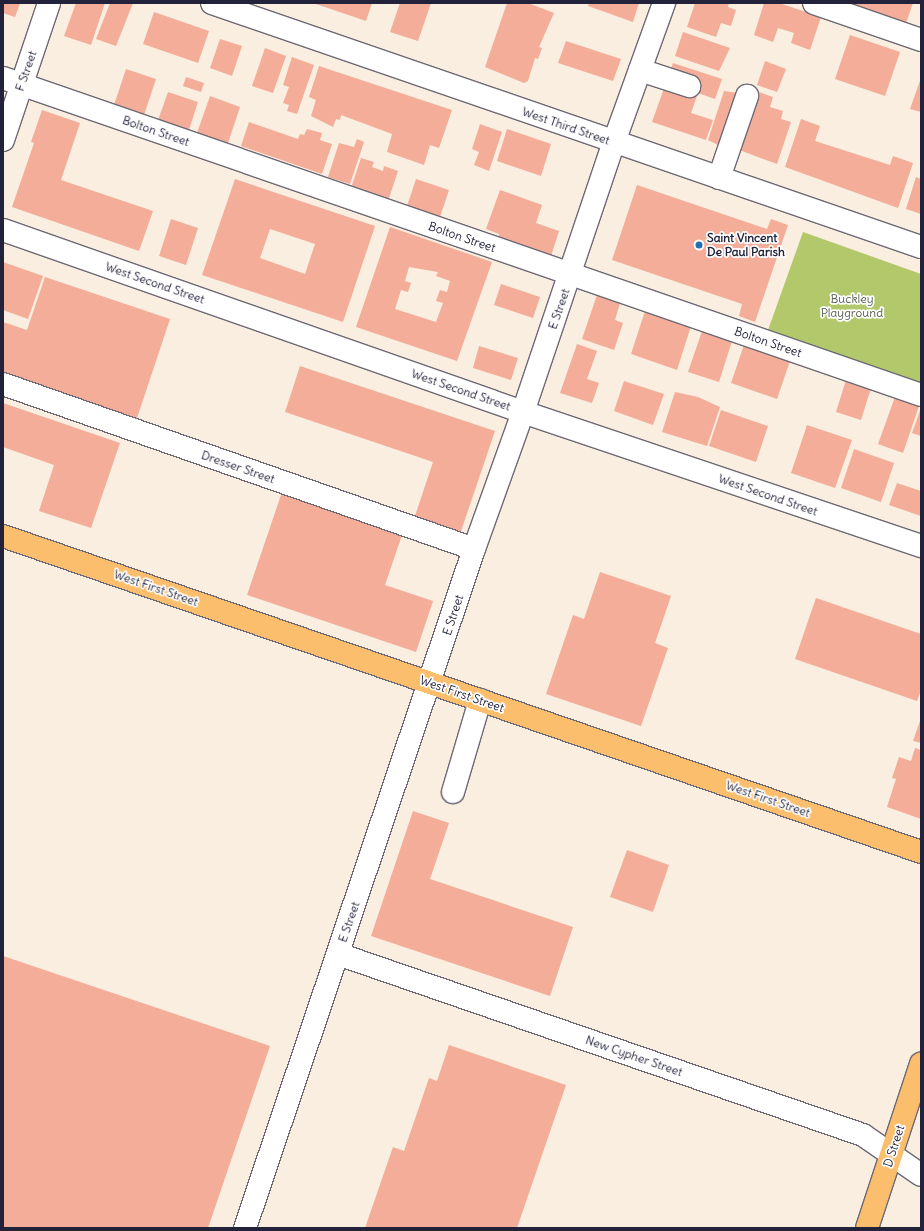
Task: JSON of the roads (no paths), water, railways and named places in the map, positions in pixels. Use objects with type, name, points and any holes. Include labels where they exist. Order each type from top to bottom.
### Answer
[{"type":"main road","name":"West First Street","points":[[3,536],[921,852]]},
{"type":"main road","name":"D Street","points":[[867,1228],[921,1064]]},
{"type":"street","name":"F Street","points":[[3,140],[12,81],[50,3]]},
{"type":"street","name":"West Third Street","points":[[212,3],[921,247]]},
{"type":"street","name":"E Street","points":[[245,1228],[474,550],[523,412],[614,142],[664,3]]},
{"type":"street","points":[[814,3],[921,40]]},
{"type":"street","points":[[640,70],[689,86]]},
{"type":"street","name":"Bolton Street","points":[[12,81],[921,395]]},
{"type":"street","points":[[719,178],[747,96]]},
{"type":"street","name":"West Second Street","points":[[3,230],[523,412],[921,546]]},
{"type":"street","name":"Dresser Street","points":[[3,384],[474,550]]},
{"type":"street","points":[[453,792],[480,700]]},
{"type":"street","name":"New Cypher Street","points":[[338,954],[863,1135],[921,1175]]},
{"type":"place","name":"Saint Vincent De Paul Parish","points":[[699,245]]},
{"type":"park label","name":"Buckley Playground","points":[[852,306]]}]
